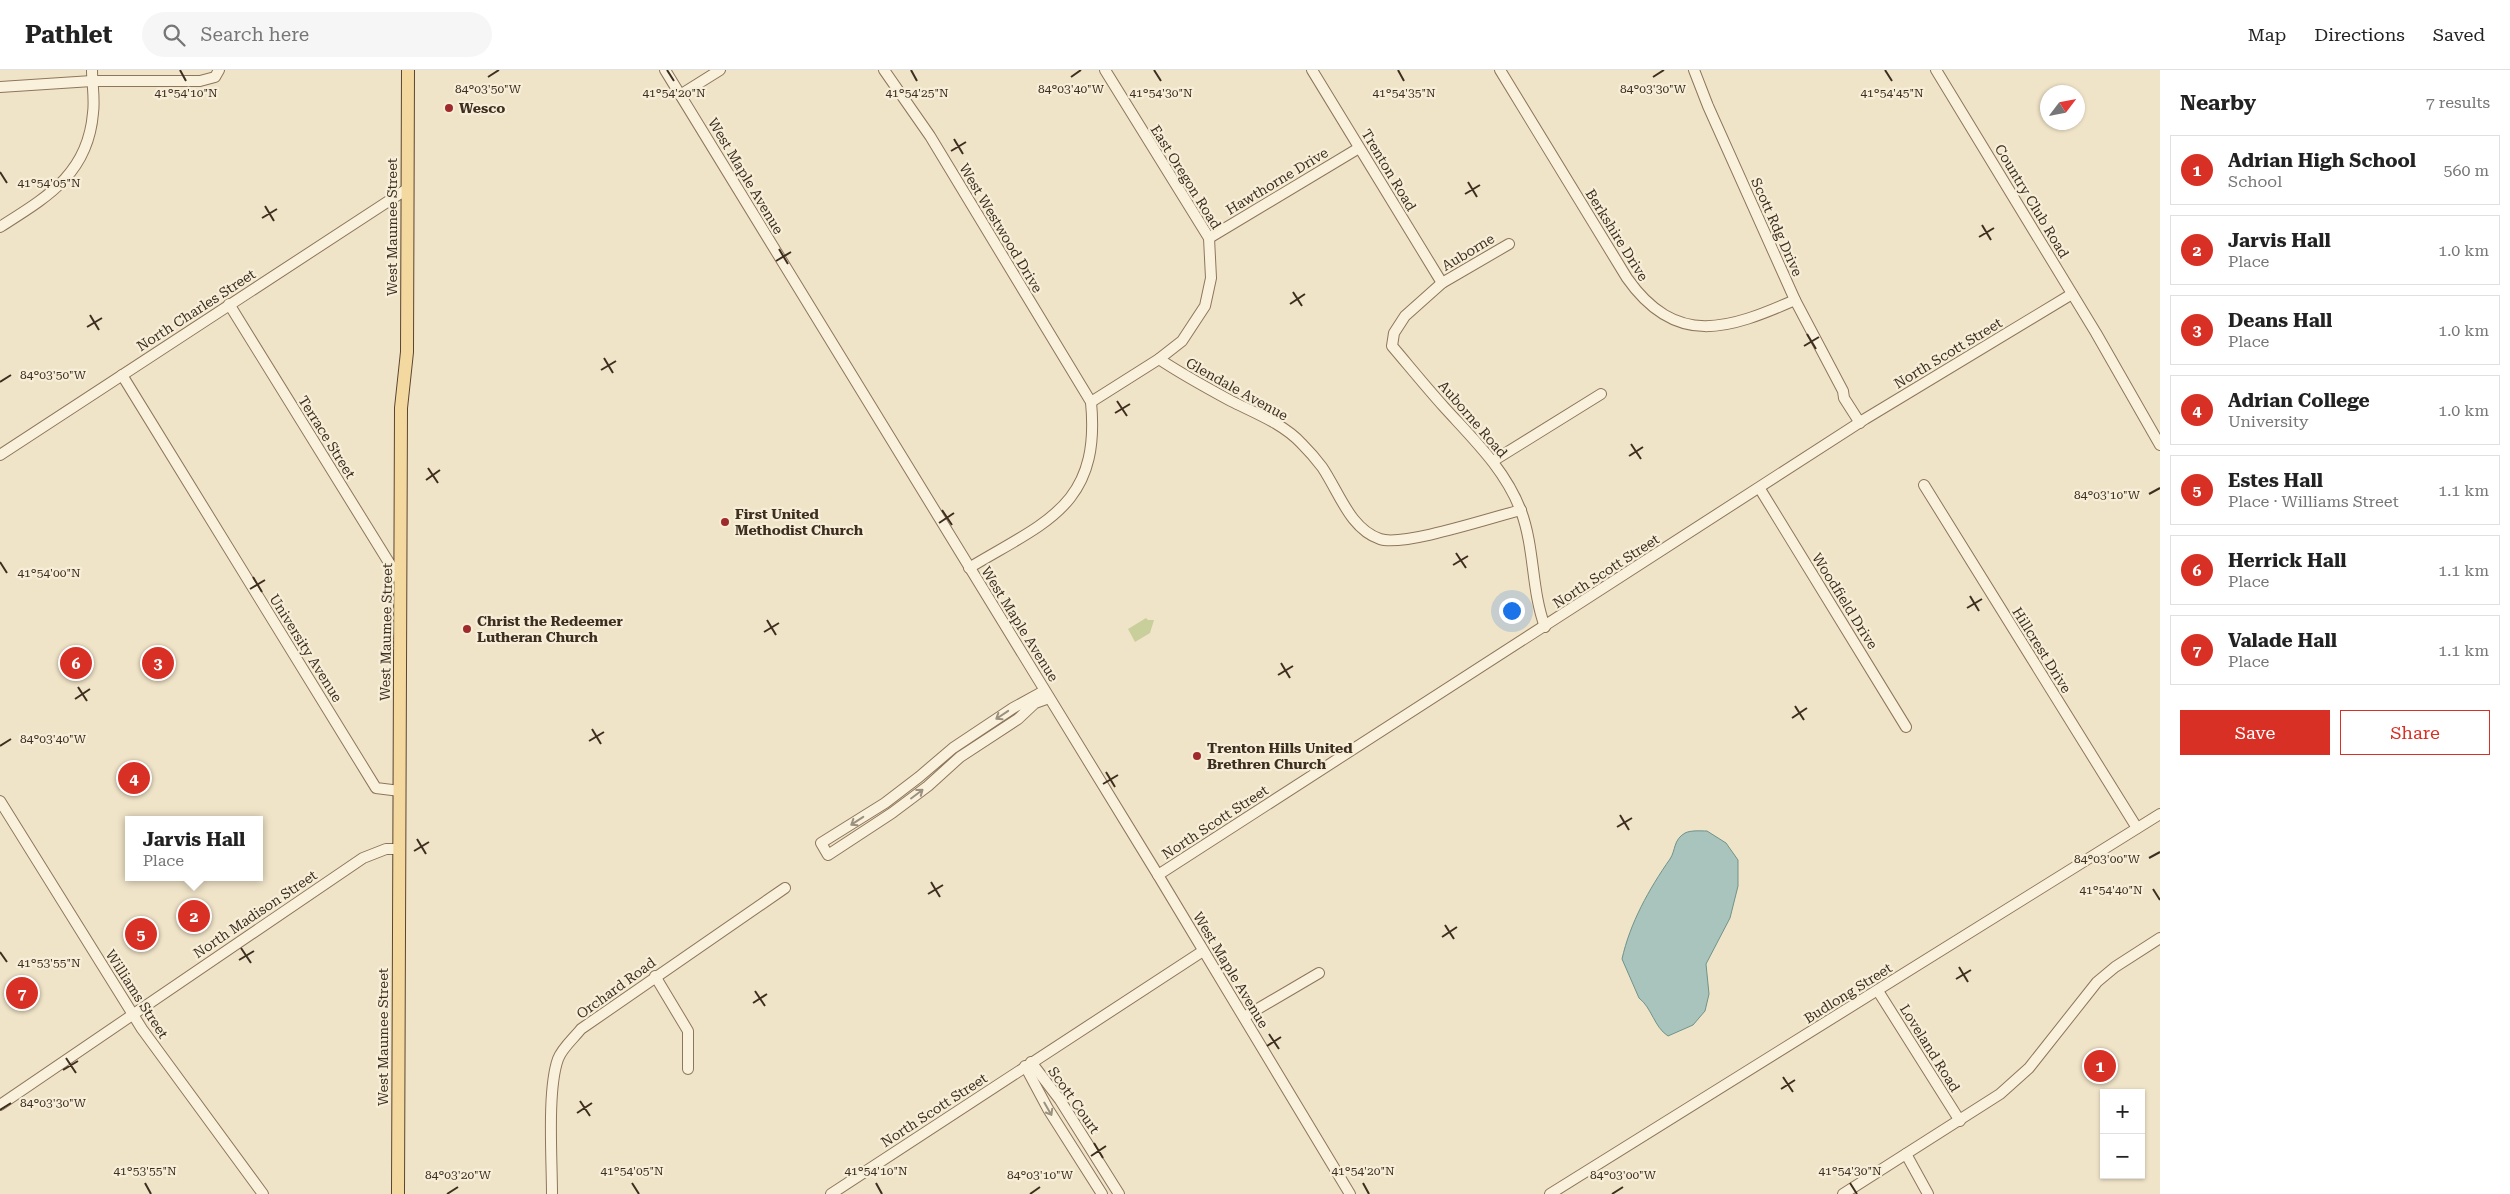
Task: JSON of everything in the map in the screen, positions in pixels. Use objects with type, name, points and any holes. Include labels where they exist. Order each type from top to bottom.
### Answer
[{"type":"main road","name":"West Maumee Street","points":[[398,1194],[398,849],[402,583],[401,408],[407,352],[408,70]]},
{"type":"street","points":[[0,86],[92,75],[200,80],[215,77],[219,70]]},
{"type":"street","name":"West Maple Avenue","points":[[664,70],[1158,875],[1350,1194]]},
{"type":"street","points":[[680,95],[720,70]]},
{"type":"street","name":"West Westwood Drive","points":[[884,70],[930,136],[1091,402]]},
{"type":"street","name":"East Oregon Road","points":[[1091,402],[1159,359],[1182,341],[1205,306],[1211,278],[1209,238],[1105,70]]},
{"type":"street","name":"Trenton Road","points":[[1312,70],[1442,283]]},
{"type":"street","name":"Berkshire Drive","points":[[1500,70],[1627,278],[1637,292],[1654,308],[1687,324],[1720,327],[1759,316],[1795,300]]},
{"type":"street","name":"Scott Rdg Drive","points":[[1694,70],[1708,106],[1795,300],[1843,391],[1844,398],[1863,421]]},
{"type":"street","name":"Country Club Road","points":[[1936,70],[2072,294],[2160,445]]},
{"type":"street","points":[[0,228],[52,193],[79,160],[91,130],[94,111],[92,75]]},
{"type":"street","name":"Hawthorne Drive","points":[[1209,238],[1359,148]]},
{"type":"street","name":"North Charles Street","points":[[0,455],[407,189]]},
{"type":"street","name":"Auborne","points":[[1442,283],[1509,244]]},
{"type":"street","name":"Auborne Road","points":[[1442,283],[1405,316],[1394,333],[1392,346],[1493,461],[1520,510],[1531,547],[1539,611],[1544,627]]},
{"type":"street","name":"North Scott Street","points":[[1158,875],[1863,421],[2072,294]]},
{"type":"street","name":"Terrace Street","points":[[229,304],[402,583]]},
{"type":"street","name":"Glendale Avenue","points":[[1159,359],[1183,375],[1270,420],[1301,442],[1321,466],[1356,523],[1367,533],[1382,540],[1400,540],[1520,510]]},
{"type":"street","name":"University Avenue","points":[[122,375],[376,788],[400,791]]},
{"type":"street","points":[[1493,461],[1602,394]]},
{"type":"street","points":[[969,568],[1052,516],[1072,497],[1082,482],[1088,464],[1093,424],[1091,402]]},
{"type":"street","name":"Hillcrest Drive","points":[[1924,485],[2137,828]]},
{"type":"street","name":"Woodfield Drive","points":[[1760,489],[1906,728]]},
{"type":"street","points":[[1047,694],[1018,718],[960,757],[928,786],[892,813],[828,854],[821,843],[885,803],[953,748],[1013,708],[1047,694]]},
{"type":"street","points":[[953,748],[960,757]]},
{"type":"street","name":"Williams Street","points":[[0,801],[133,1015],[263,1194]]},
{"type":"street","points":[[885,803],[892,813]]},
{"type":"street","name":"Budlong Street","points":[[1550,1194],[2160,814]]},
{"type":"street","name":"North Madison Street","points":[[0,1105],[362,858],[386,849],[398,849]]},
{"type":"street","name":"Orchard Road","points":[[552,1194],[553,1097],[558,1060],[562,1050],[581,1029],[784,888]]},
{"type":"street","points":[[1843,1194],[2000,1094],[2029,1068],[2097,982],[2115,967],[2160,938]]},
{"type":"street","name":"North Scott Street","points":[[831,1194],[1203,951]]},
{"type":"street","points":[[1244,1018],[1319,973]]},
{"type":"street","points":[[656,976],[688,1031],[688,1069]]},
{"type":"street","name":"Loveland Road","points":[[1878,990],[1960,1120]]},
{"type":"street","name":"Scott Court","points":[[1028,1064],[1060,1100],[1119,1194]]},
{"type":"street","name":"Scott Court","points":[[1028,1064],[1048,1109],[1102,1194]]},
{"type":"street","name":"Scott Court","points":[[1081,1162],[1094,1154]]},
{"type":"street","points":[[1906,1154],[1928,1194]]},
{"type":"green space","points":[[1146,618],[1154,620],[1150,633],[1135,642],[1128,629]]},
{"type":"water","points":[[1707,831],[1726,843],[1738,860],[1738,886],[1730,918],[1706,964],[1709,994],[1705,1011],[1693,1025],[1668,1036],[1659,1028],[1647,1007],[1639,998],[1622,959],[1635,919],[1672,856],[1678,839],[1687,832]]},
{"type":"place","name":"Wesco","points":[[449,108]]},
{"type":"place","name":"First United Methodist Church","points":[[725,522]]},
{"type":"place","name":"Christ the Redeemer Lutheran Church","points":[[467,629]]},
{"type":"place","name":"Herrick Hall","points":[[76,663]]},
{"type":"place","name":"Deans Hall","points":[[158,663]]},
{"type":"place","name":"Trenton Hills United Brethren Church","points":[[1197,756]]},
{"type":"place","name":"Adrian College","points":[[134,778]]},
{"type":"place","name":"Jarvis Hall","points":[[194,916]]},
{"type":"place","name":"Estes Hall","points":[[141,934]]},
{"type":"place","name":"Valade Hall","points":[[22,993]]},
{"type":"place","name":"Adrian High School","points":[[2100,1066]]}]
